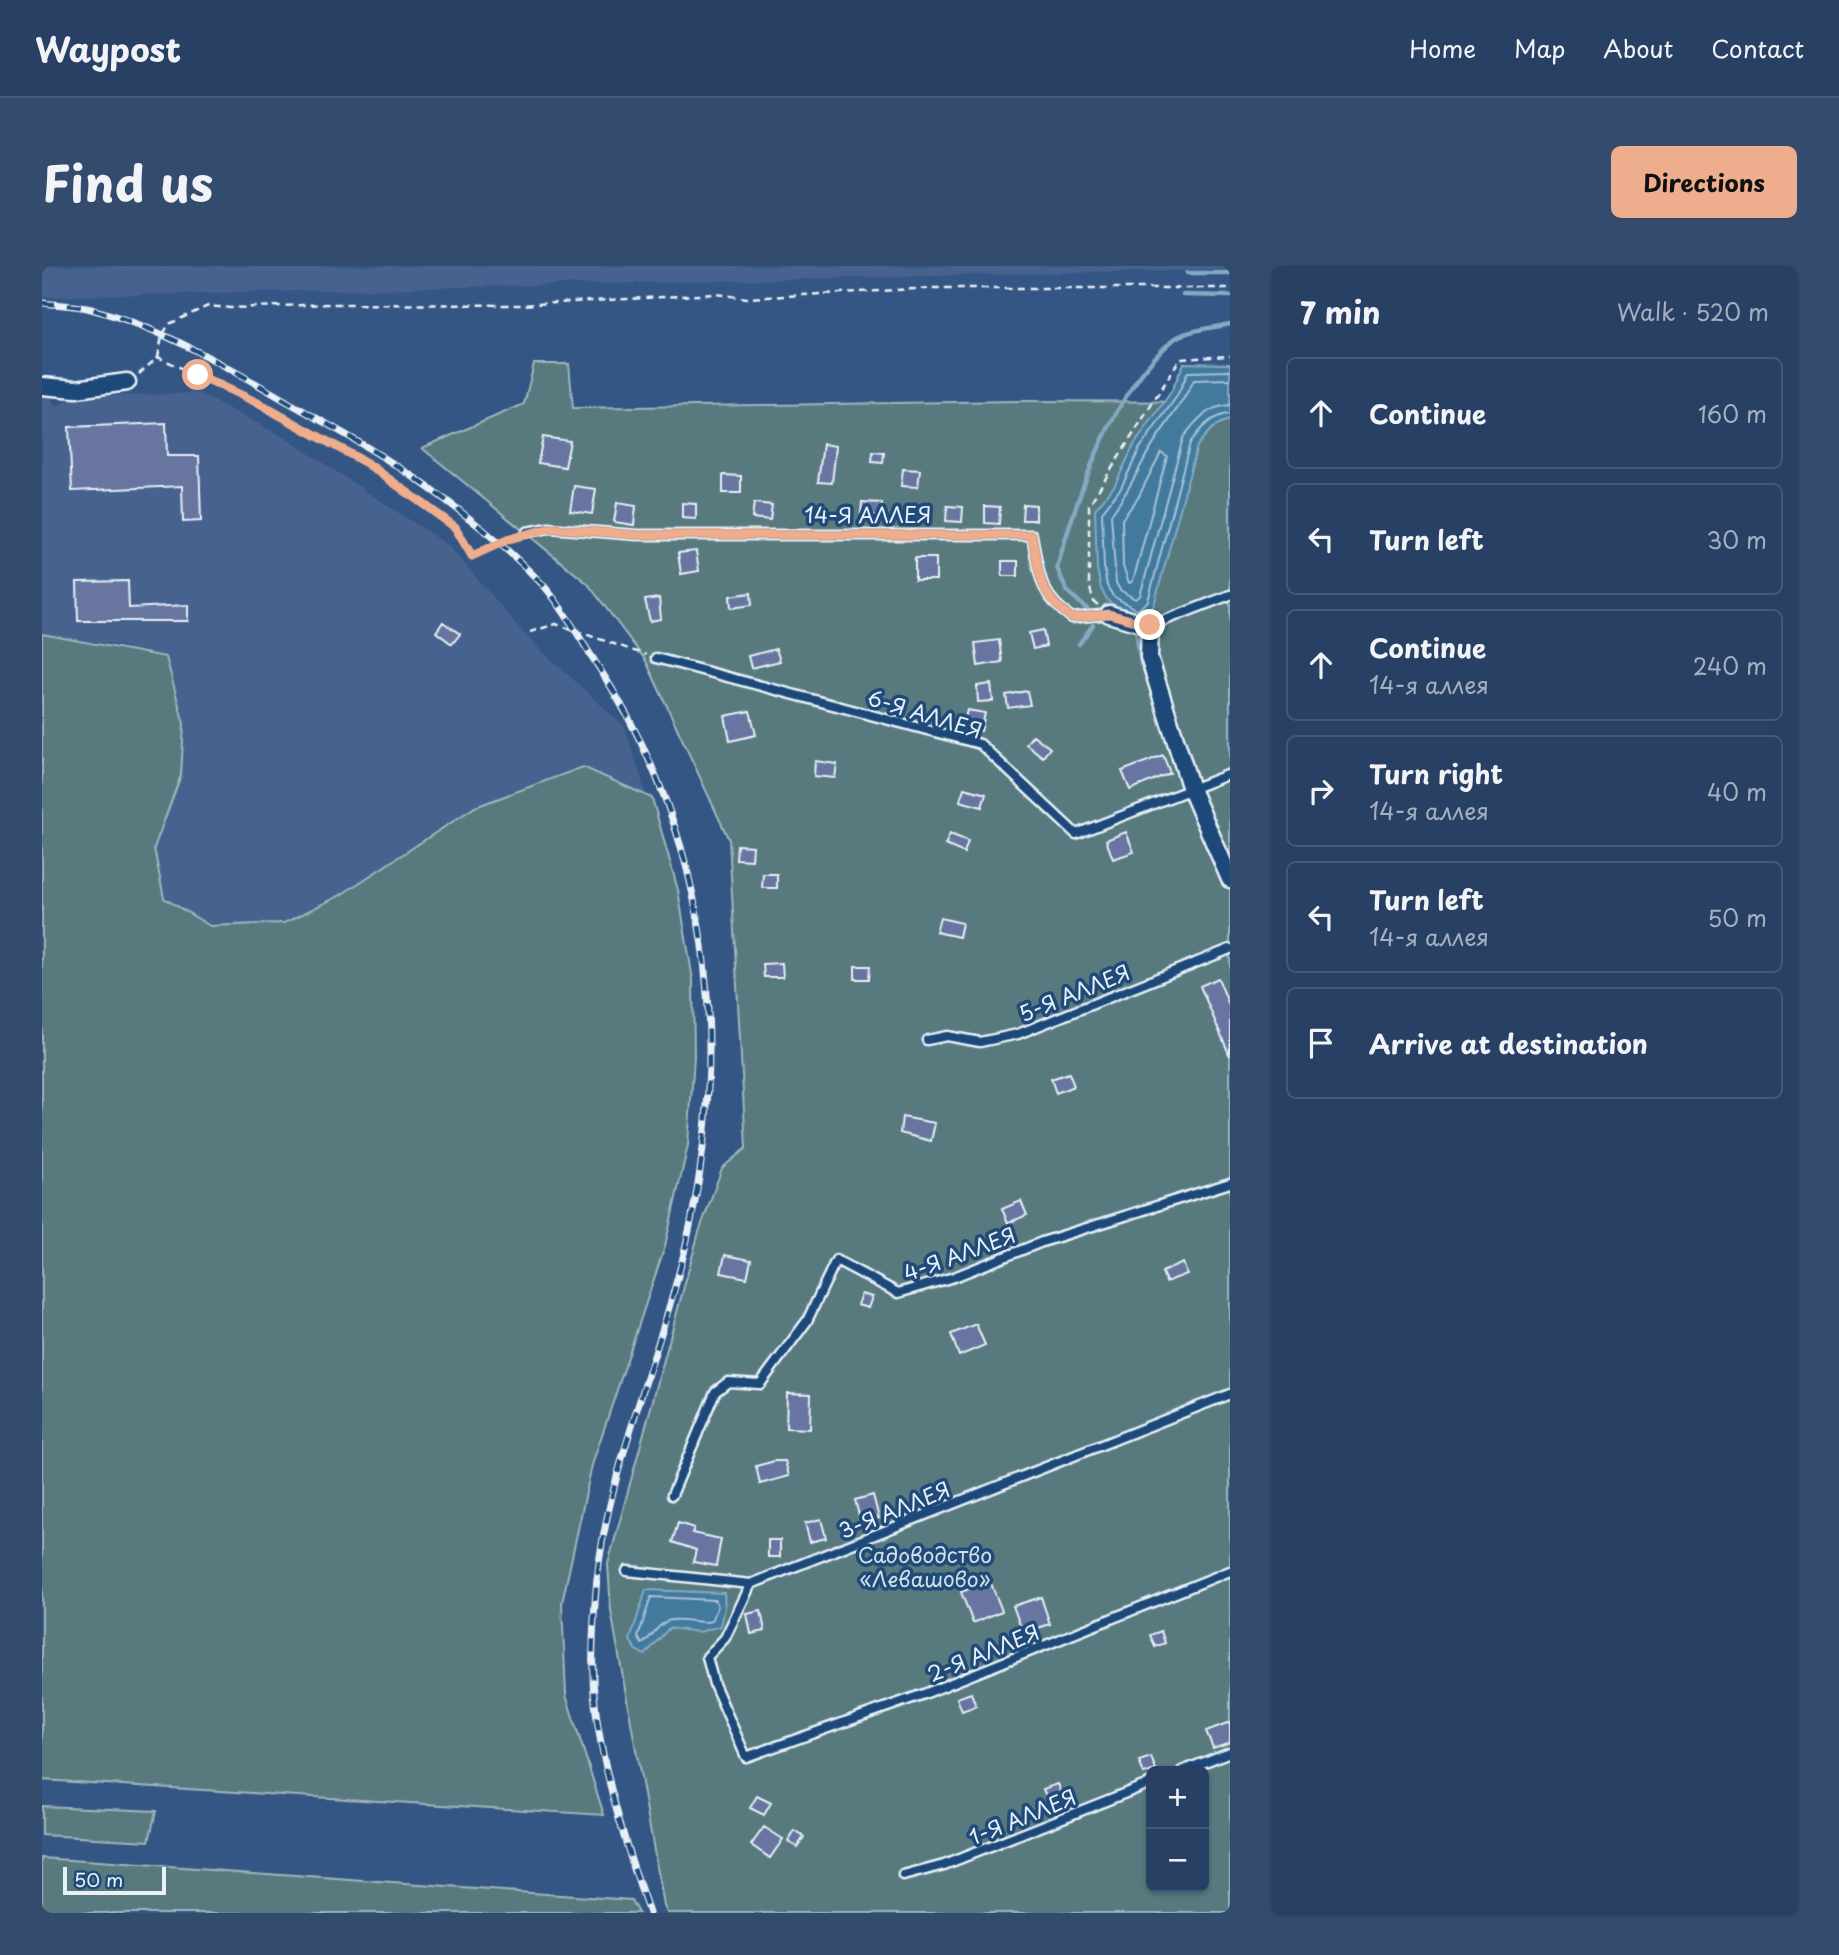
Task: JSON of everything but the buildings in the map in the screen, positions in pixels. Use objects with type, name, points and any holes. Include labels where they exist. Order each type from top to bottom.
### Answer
[{"type":"street","points":[[42,386],[76,389],[127,382]]},
{"type":"street","name":"14-Я АЛЛЕЯ","points":[[1109,614],[1150,625]]},
{"type":"street","points":[[1150,625],[1149,657],[1191,789],[1230,879]]},
{"type":"lane","name":"14-Я АЛЛЕЯ","points":[[527,532],[550,528],[637,535],[1032,535],[1040,583],[1054,606],[1072,618],[1109,614]]},
{"type":"lane","points":[[1150,625],[1230,595]]},
{"type":"lane","name":"6-Я АЛЛЕЯ","points":[[656,658],[979,744],[1076,834],[1230,774]]},
{"type":"lane","name":"5-Я АЛЛЕЯ","points":[[927,1040],[947,1036],[980,1042],[1018,1034],[1230,950]]},
{"type":"lane","name":"4-Я АЛЛЕЯ","points":[[671,1495],[715,1392],[728,1382],[760,1384],[807,1321],[836,1260],[898,1293],[954,1277],[1042,1242],[1230,1183]]},
{"type":"lane","name":"3-Я АЛЛЕЯ","points":[[751,1584],[1230,1394]]},
{"type":"lane","points":[[627,1571],[751,1584]]},
{"type":"lane","name":"2-Я АЛЛЕЯ","points":[[751,1584],[724,1638],[707,1657],[715,1684],[746,1757],[924,1694],[1230,1571]]},
{"type":"lane","points":[[1195,1766],[1230,1752]]},
{"type":"lane","name":"1-Я АЛЛЕЯ","points":[[903,1876],[944,1866],[1146,1785]]},
{"type":"path","points":[[127,382],[158,357],[162,336],[169,324],[208,306],[520,305],[716,294],[747,298],[934,288],[1230,288]]},
{"type":"path","points":[[1109,614],[1094,602],[1089,585],[1089,505],[1180,359],[1230,356]]},
{"type":"path","points":[[158,357],[256,402],[368,464],[455,527],[472,556],[527,532]]},
{"type":"path","points":[[530,632],[556,624],[656,658]]},
{"type":"shaded area","points":[[42,266],[1230,266],[1230,269],[42,297]]},
{"type":"shaded area","points":[[198,393],[284,437],[449,546],[528,638],[625,727],[661,841],[252,951],[154,902],[127,647],[42,634],[42,394],[49,394],[56,407],[74,397]]},
{"type":"green space","name":"Садоводство «Левашово»","points":[[534,364],[569,364],[573,408],[1018,401],[1230,402],[1230,1913],[667,1913],[611,1611],[608,1564],[699,1232],[722,1168],[746,1148],[729,840],[646,661],[588,584],[422,448],[524,404]]},
{"type":"green space","points":[[42,634],[166,657],[184,724],[181,775],[154,848],[164,898],[210,926],[284,923],[339,896],[475,807],[583,767],[652,798],[678,890],[693,980],[694,1057],[688,1145],[665,1246],[592,1465],[562,1603],[566,1695],[604,1815],[42,1780]]},
{"type":"green space","points":[[42,1806],[156,1811],[149,1841],[42,1835]]},
{"type":"green space","points":[[42,1858],[631,1900],[638,1913],[42,1913]]},
{"type":"water","points":[[1184,363],[1230,364],[1230,420],[1215,426],[1197,446],[1154,605],[1146,615],[1138,618],[1108,601],[1101,589],[1097,569],[1095,509],[1115,485],[1134,445],[1171,392]]},
{"type":"water","points":[[646,1590],[724,1593],[725,1608],[721,1626],[699,1632],[669,1628],[645,1655],[636,1650],[630,1640]]},
{"type":"waterway","points":[[1187,273],[1230,273]]},
{"type":"waterway","points":[[1183,295],[1230,296]]},
{"type":"waterway","points":[[1088,610],[1067,591],[1057,568],[1075,508],[1100,445],[1132,387],[1151,362],[1173,340],[1192,332],[1230,324]]},
{"type":"waterway","points":[[1079,644],[1093,625]]},
{"type":"waterway","points":[[1136,631],[1141,665]]},
{"type":"railway","points":[[42,303],[85,308],[117,317],[192,349],[368,448],[466,515],[529,571],[558,603],[634,728],[665,798],[687,871],[702,944],[708,1019],[708,1096],[700,1172],[685,1249],[608,1513],[600,1558],[593,1648],[593,1682],[602,1748],[623,1832],[649,1913]]},
{"type":"route","points":[[198,375],[256,402],[368,464],[433,508],[455,527],[472,556],[527,532],[550,528],[637,535],[1032,535],[1040,583],[1054,606],[1072,618],[1109,614],[1150,625]]}]
